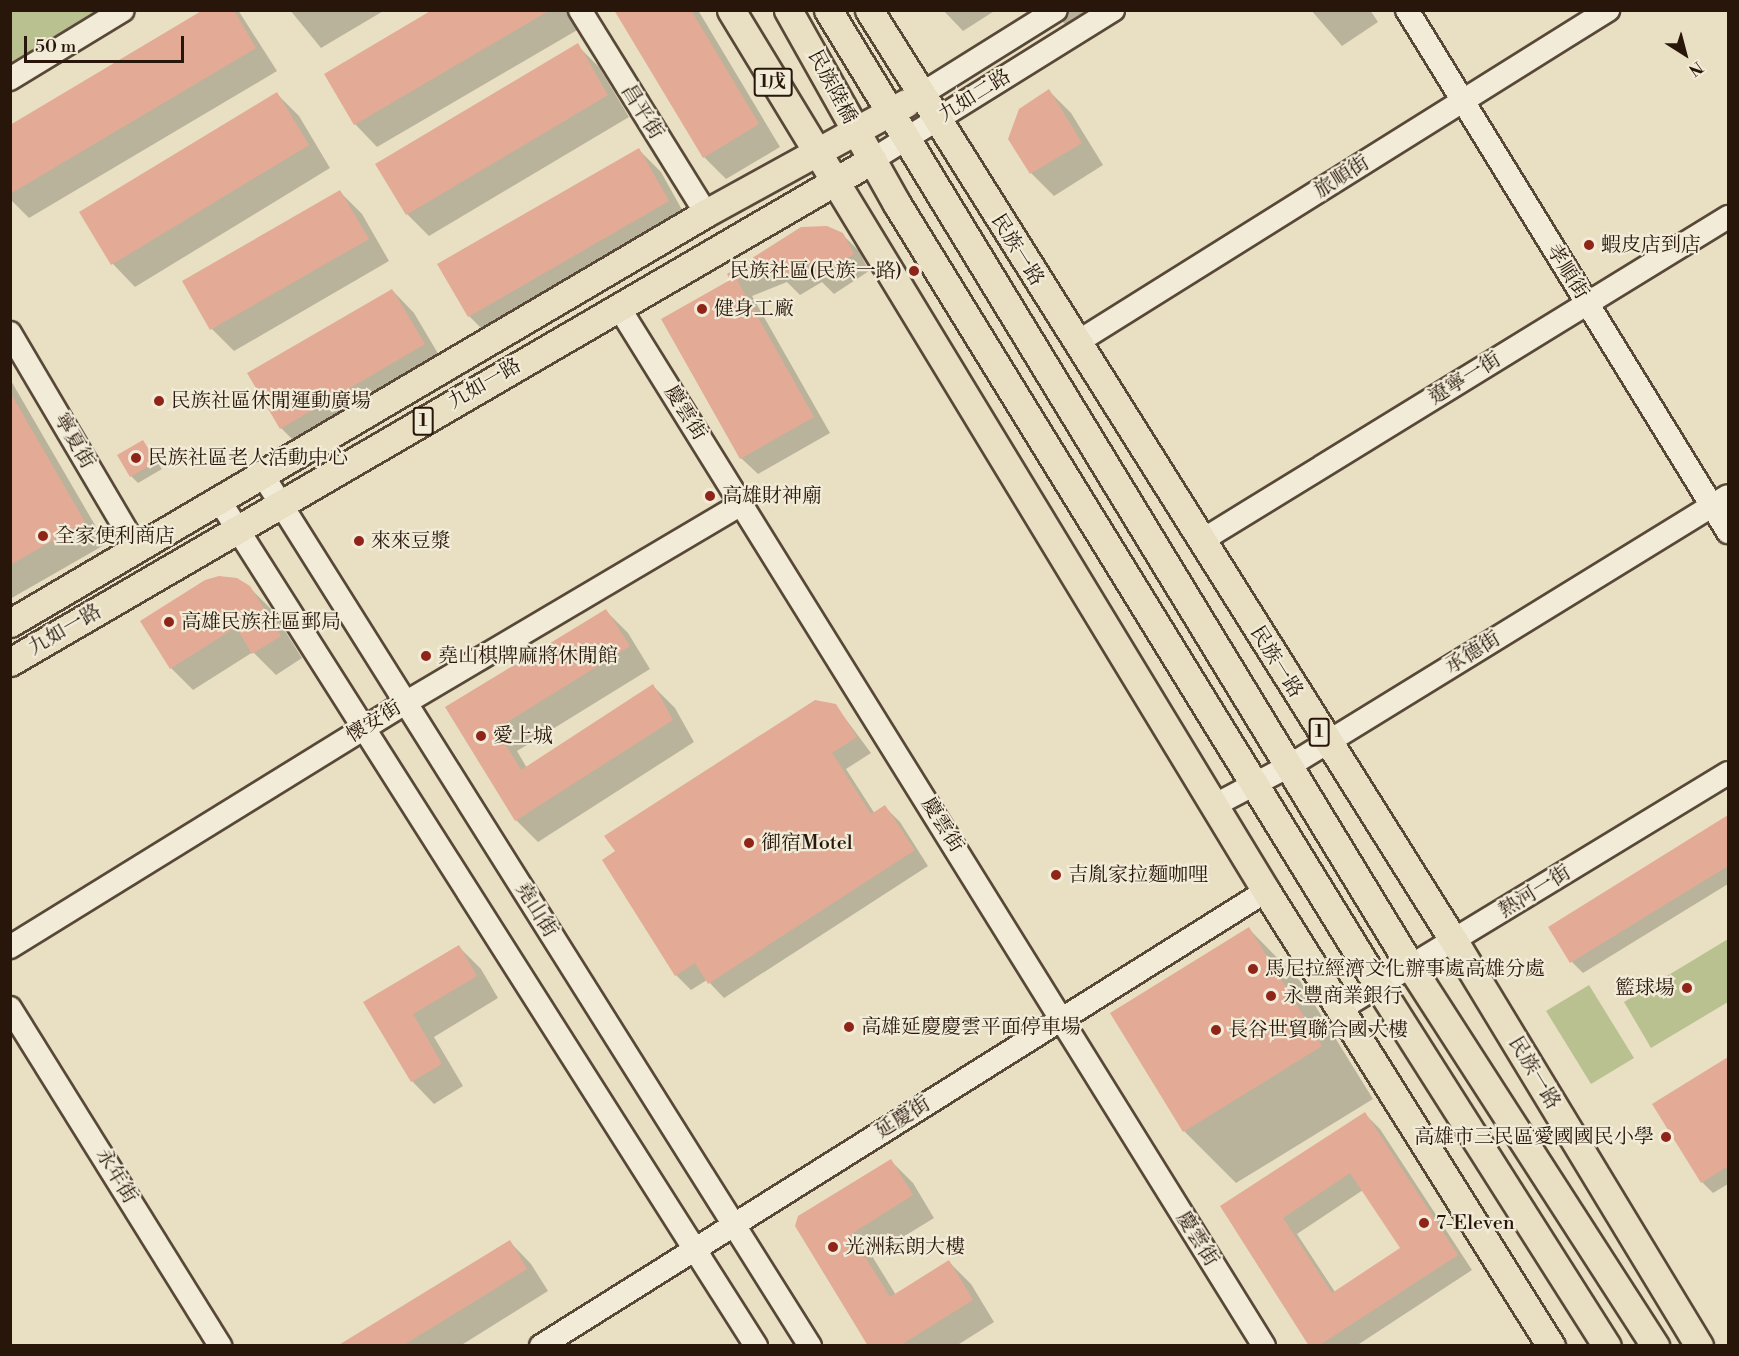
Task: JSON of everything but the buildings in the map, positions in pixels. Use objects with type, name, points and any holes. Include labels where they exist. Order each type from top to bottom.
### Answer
[{"type":"main road","name":"1戊","points":[[731,10],[819,150]]},
{"type":"main road","name":"民族陸橋","points":[[768,10],[816,72],[872,160]]},
{"type":"main road","name":"民族陸橋","points":[[788,10],[816,72]]},
{"type":"main road","name":"民族陸橋","points":[[828,10],[892,112]]},
{"type":"main road","name":"民族一路","points":[[869,10],[935,120],[1454,941],[1699,1346]]},
{"type":"main road","name":"九如二路","points":[[819,150],[920,95]]},
{"type":"main road","name":"民族一路","points":[[892,112],[1411,967],[1655,1346]]},
{"type":"main road","name":"九如一路","points":[[10,623],[706,213],[819,150]]},
{"type":"main road","points":[[819,150],[836,182],[1266,891],[1551,1346]]},
{"type":"main road","name":"九如二路","points":[[836,182],[872,160]]},
{"type":"main road","points":[[872,160],[1256,784],[1378,987],[1607,1346]]},
{"type":"main road","name":"九如一路","points":[[10,662],[618,306],[836,182]]},
{"type":"street","points":[[10,79],[123,10]]},
{"type":"street","name":"昌平街","points":[[580,10],[706,213]]},
{"type":"street","name":"九如二路","points":[[920,95],[1056,10]]},
{"type":"street","name":"九如二路","points":[[872,160],[1113,10]]},
{"type":"street","name":"孝順街","points":[[1407,10],[1587,304],[1720,501],[1728,532]]},
{"type":"street","name":"旅順街","points":[[1076,343],[1608,10]]},
{"type":"street","name":"遼寧一街","points":[[1201,541],[1728,217]]},
{"type":"street","name":"慶雲街","points":[[618,306],[1264,1346]]},
{"type":"street","name":"寧夏街","points":[[10,333],[137,549]]},
{"type":"street","name":"堯山街","points":[[262,474],[278,504],[810,1346]]},
{"type":"street","points":[[219,500],[756,1346]]},
{"type":"street","name":"承德街","points":[[1215,805],[1289,766],[1720,501]]},
{"type":"street","name":"懷安街","points":[[10,947],[405,703],[741,504]]},
{"type":"street","name":"熱河一街","points":[[1340,1009],[1728,773]]},
{"type":"street","name":"延慶街","points":[[541,1346],[1266,891]]},
{"type":"street","name":"永年街","points":[[10,1008],[220,1346]]},
{"type":"green space","points":[[11,10],[100,10],[100,11],[11,65]]},
{"type":"green space","name":"籃球場","points":[[1728,939],[1728,1002],[1651,1048],[1624,1002]]},
{"type":"green space","name":"籃球場","points":[[1589,985],[1634,1058],[1591,1084],[1546,1011]]},
{"type":"place","name":"蝦皮店到店","points":[[1589,245]]},
{"type":"place","name":"民族社區(民族一路)","points":[[914,271]]},
{"type":"place","name":"健身工廠","points":[[702,309]]},
{"type":"place","name":"民族社區休閒運動廣場","points":[[159,401]]},
{"type":"place","name":"民族社區老人活動中心","points":[[136,458]]},
{"type":"place","name":"高雄財神廟","points":[[710,496]]},
{"type":"place","name":"全家便利商店","points":[[43,536]]},
{"type":"place","name":"來來豆漿","points":[[359,541]]},
{"type":"place","name":"高雄民族社區郵局","points":[[169,622]]},
{"type":"place","name":"堯山棋牌麻將休閒館","points":[[426,656]]},
{"type":"place","name":"愛上城","points":[[481,736]]},
{"type":"place","name":"御宿Motel","points":[[749,843]]},
{"type":"place","name":"吉胤家拉麵咖哩","points":[[1056,875]]},
{"type":"place","name":"馬尼拉經濟文化辦事處高雄分處","points":[[1253,969]]},
{"type":"place","name":"籃球場","points":[[1687,988]]},
{"type":"place","name":"永豐商業銀行","points":[[1271,996]]},
{"type":"place","name":"高雄延慶慶雲平面停車場","points":[[849,1027]]},
{"type":"place","name":"長谷世貿聯合國大樓","points":[[1216,1030]]},
{"type":"place","name":"高雄市三民區愛國國民小學","points":[[1666,1137]]},
{"type":"place","name":"7-Eleven","points":[[1424,1223]]},
{"type":"place","name":"光洲耘朗大樓","points":[[833,1247]]}]
